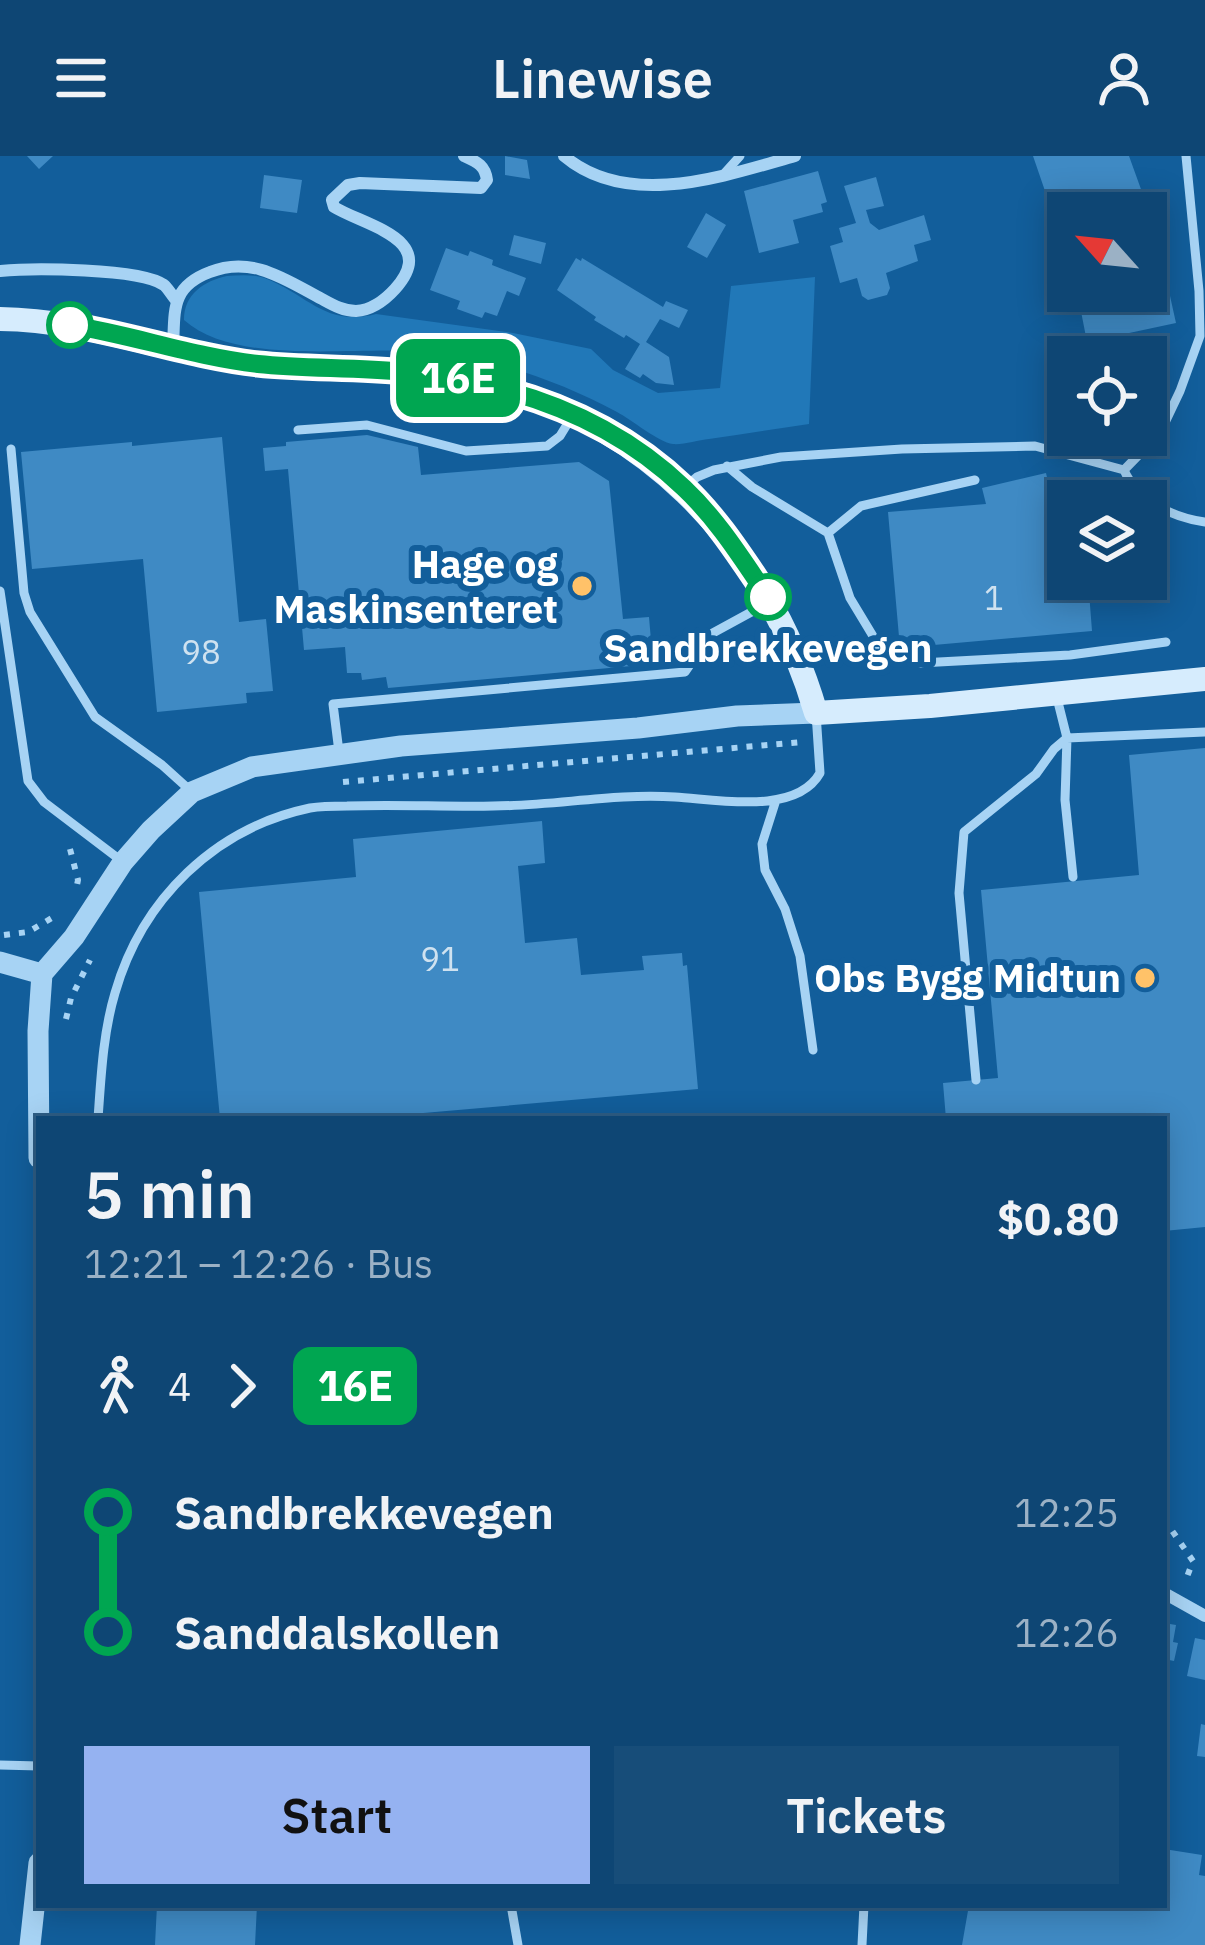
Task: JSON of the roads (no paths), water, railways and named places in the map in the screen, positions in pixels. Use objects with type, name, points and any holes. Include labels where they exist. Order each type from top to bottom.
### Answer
[{"type":"main road","points":[[0,319],[37,319],[104,330],[256,364],[458,378],[573,413],[640,452],[684,488],[725,533],[771,601],[806,677],[816,713],[1205,679]]},
{"type":"street","points":[[173,347],[176,300],[190,282],[213,270],[266,269],[338,308],[355,311],[381,303],[409,268],[406,247],[392,235],[341,212],[332,200],[348,185],[360,183],[481,188],[487,180],[485,170],[464,156]]},
{"type":"street","points":[[564,156],[620,184],[722,176],[795,156]]},
{"type":"street","points":[[0,271],[28,268],[141,276],[166,286],[176,300]]},
{"type":"street","points":[[39,1116],[42,974],[74,938],[123,862],[191,792],[252,767],[339,753],[737,716],[816,713]]},
{"type":"street","points":[[0,962],[42,974]]},
{"type":"street","points":[[1167,1594],[1205,1616]]},
{"type":"street","points":[[30,1945],[36,1890]]},
{"type":"lane","points":[[722,176],[740,156]]},
{"type":"lane","points":[[1124,470],[1160,433],[1200,336],[1186,156]]},
{"type":"lane","points":[[298,430],[367,424],[466,451],[547,446],[560,436],[573,413]]},
{"type":"lane","points":[[684,488],[727,466],[782,457],[1035,446],[1124,470],[1136,492],[1205,522]]},
{"type":"lane","points":[[10,449],[24,593],[30,612],[95,716],[191,792]]},
{"type":"lane","points":[[727,466],[752,487],[828,533],[850,598],[882,651],[920,662],[1070,655],[1166,642]]},
{"type":"lane","points":[[828,533],[861,506],[975,481]]},
{"type":"lane","points":[[0,592],[28,781],[44,802],[123,862]]},
{"type":"lane","points":[[339,753],[333,704],[685,672],[711,634],[771,601]]},
{"type":"lane","points":[[1056,693],[1066,738],[1065,800],[1073,877]]},
{"type":"lane","points":[[98,1116],[101,1063],[113,998],[133,947],[162,900],[194,864],[250,829],[324,807],[507,806],[638,795],[776,800],[817,780],[816,713]]},
{"type":"lane","points":[[976,1080],[959,893],[964,832],[1036,774],[1066,738],[1205,731]]},
{"type":"lane","points":[[776,800],[762,844],[765,871],[785,909],[800,956],[813,1050]]},
{"type":"lane","points":[[0,1765],[36,1766]]},
{"type":"lane","points":[[512,1908],[518,1945]]},
{"type":"lane","points":[[862,1945],[863,1908]]},
{"type":"place","name":"Hage og Maskinsenteret","points":[[582,586]]},
{"type":"place","name":"Sandbrekkevegen","points":[[768,597]]},
{"type":"place","name":"Obs Bygg Midtun","points":[[1145,978]]}]
